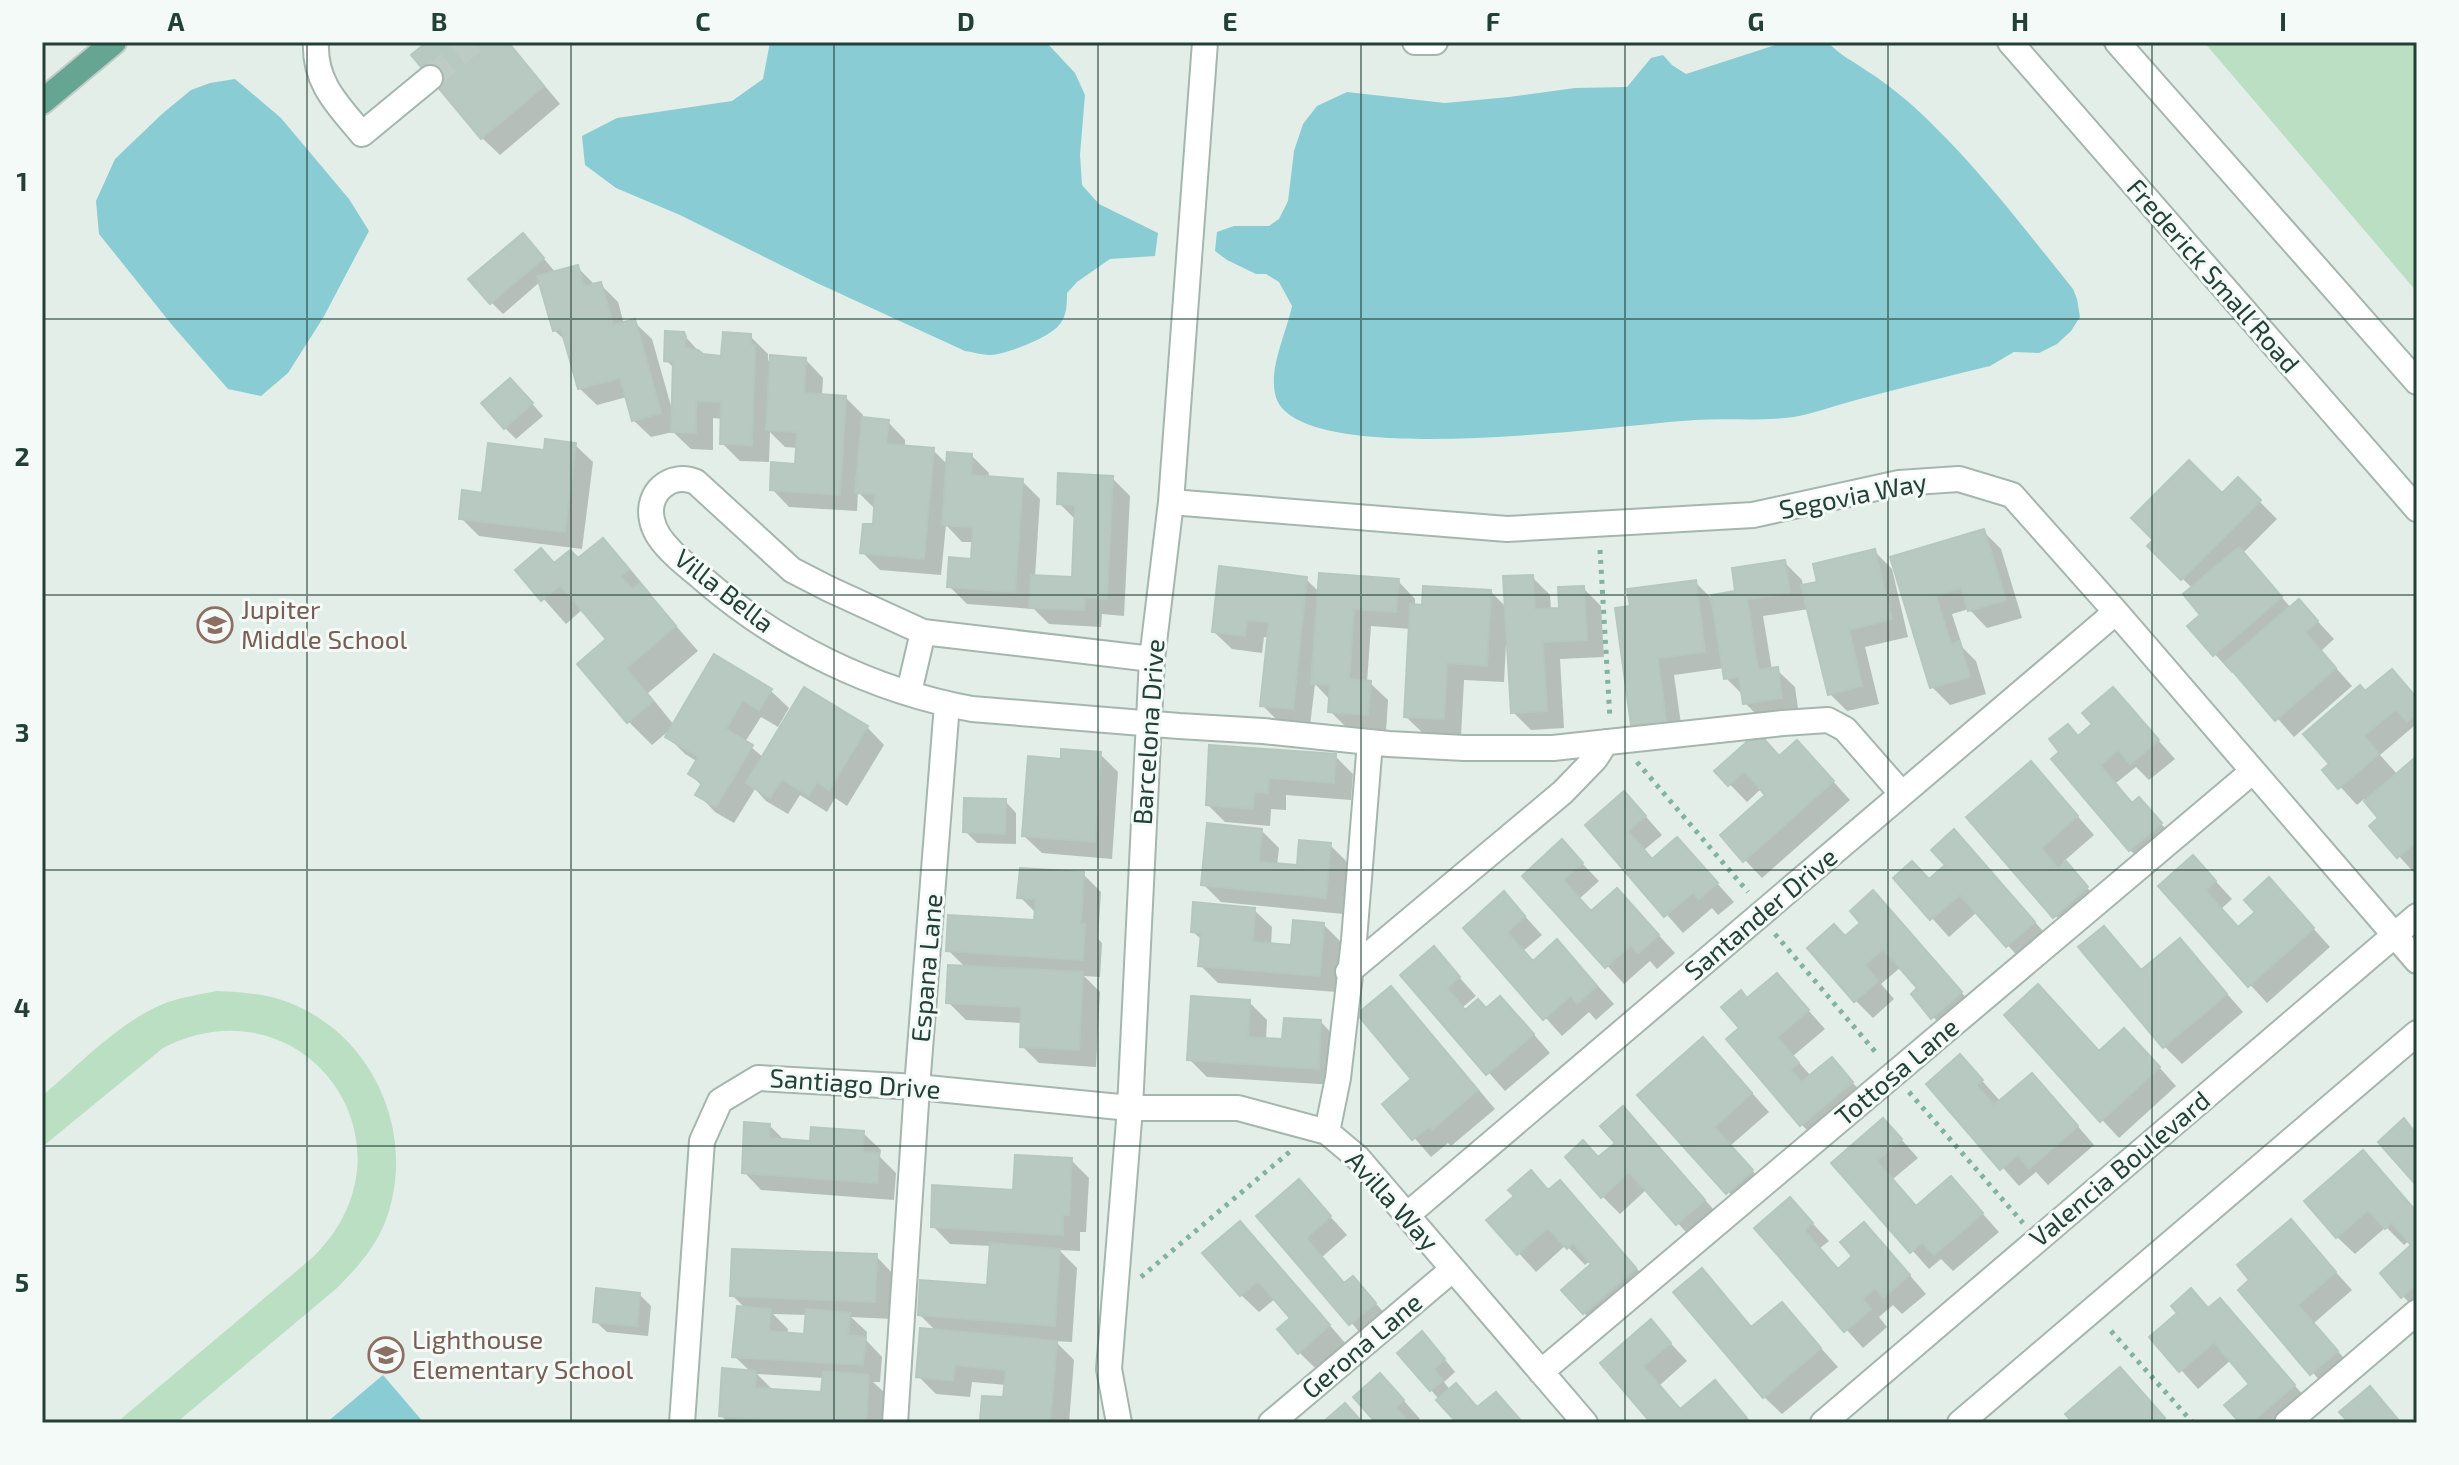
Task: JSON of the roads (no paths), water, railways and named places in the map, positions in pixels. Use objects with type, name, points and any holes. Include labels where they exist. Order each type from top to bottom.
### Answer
[{"type":"main road","points":[[42,102],[114,42]]},
{"type":"street","points":[[316,42],[315,60],[327,92],[362,134],[430,78]]},
{"type":"street","name":"Barcelona Drive","points":[[1119,1423],[1109,1369],[1130,1108],[1152,659],[1171,502],[1205,42]]},
{"type":"street","points":[[1415,42],[1435,42]]},
{"type":"street","name":"Frederick Small Road","points":[[2010,42],[2417,509]]},
{"type":"street","points":[[2117,42],[2417,382]]},
{"type":"street","name":"Villa Bella","points":[[1152,659],[923,632],[792,570],[696,482],[676,479],[663,484],[651,502],[652,520],[658,535],[672,552],[723,596],[826,661],[947,704],[972,709],[1148,724],[1464,748],[1553,748],[1828,720],[1845,729],[1902,794]]},
{"type":"street","name":"Segovia Way","points":[[1171,502],[1507,529],[1753,515],[1899,483],[1959,479],[2012,495],[2417,961]]},
{"type":"street","name":"Santander Drive","points":[[1407,1215],[2116,612]]},
{"type":"street","points":[[909,692],[923,632]]},
{"type":"street","name":"Espana Lane","points":[[895,1423],[947,704]]},
{"type":"street","points":[[1327,1132],[1338,1078],[1354,940],[1370,742]]},
{"type":"street","points":[[1348,972],[1563,792],[1615,742]]},
{"type":"street","name":"Tottosa Lane","points":[[1541,1372],[2253,771]]},
{"type":"street","name":"Valencia Boulevard","points":[[1823,1423],[2417,916]]},
{"type":"street","points":[[1960,1423],[2417,1033]]},
{"type":"street","name":"Santiago Drive","points":[[682,1423],[702,1141],[720,1101],[758,1078],[917,1087],[1130,1108]]},
{"type":"street","name":"Avilla Way","points":[[1130,1108],[1238,1108],[1327,1132],[1358,1158],[1585,1423]]},
{"type":"street","name":"Gerona Lane","points":[[1271,1423],[1453,1269]]},
{"type":"street","points":[[2287,1423],[2417,1312]]},
{"type":"water","points":[[770,42],[1046,42],[1075,73],[1085,95],[1080,155],[1082,185],[1099,204],[1158,233],[1155,256],[1110,259],[1077,282],[1067,293],[1064,317],[1055,329],[1017,348],[984,355],[965,351],[680,215],[616,188],[585,165],[582,136],[617,118],[732,101],[763,79]]},
{"type":"water","points":[[1785,42],[1828,42],[1893,89],[1952,144],[2073,289],[2080,317],[2071,331],[2057,344],[2039,353],[2014,352],[1990,366],[1785,418],[1695,420],[1540,434],[1404,439],[1346,434],[1301,421],[1277,400],[1274,389],[1276,365],[1292,306],[1279,282],[1227,260],[1215,251],[1217,232],[1234,226],[1269,226],[1279,219],[1288,201],[1294,151],[1303,124],[1317,106],[1347,92],[1445,103],[1575,88],[1627,87],[1651,58],[1663,55],[1686,74]]},
{"type":"water","points":[[235,79],[281,118],[349,199],[369,231],[323,318],[288,373],[261,396],[228,389],[172,325],[99,234],[96,201],[115,159],[162,114],[191,90]]},
{"type":"water","points":[[383,1375],[424,1423],[326,1423]]},
{"type":"tunnel","points":[[430,78],[473,42]]},
{"type":"place","name":"Jupiter Middle School","points":[[215,625]]},
{"type":"place","name":"Lighthouse Elementary School","points":[[386,1355]]}]
